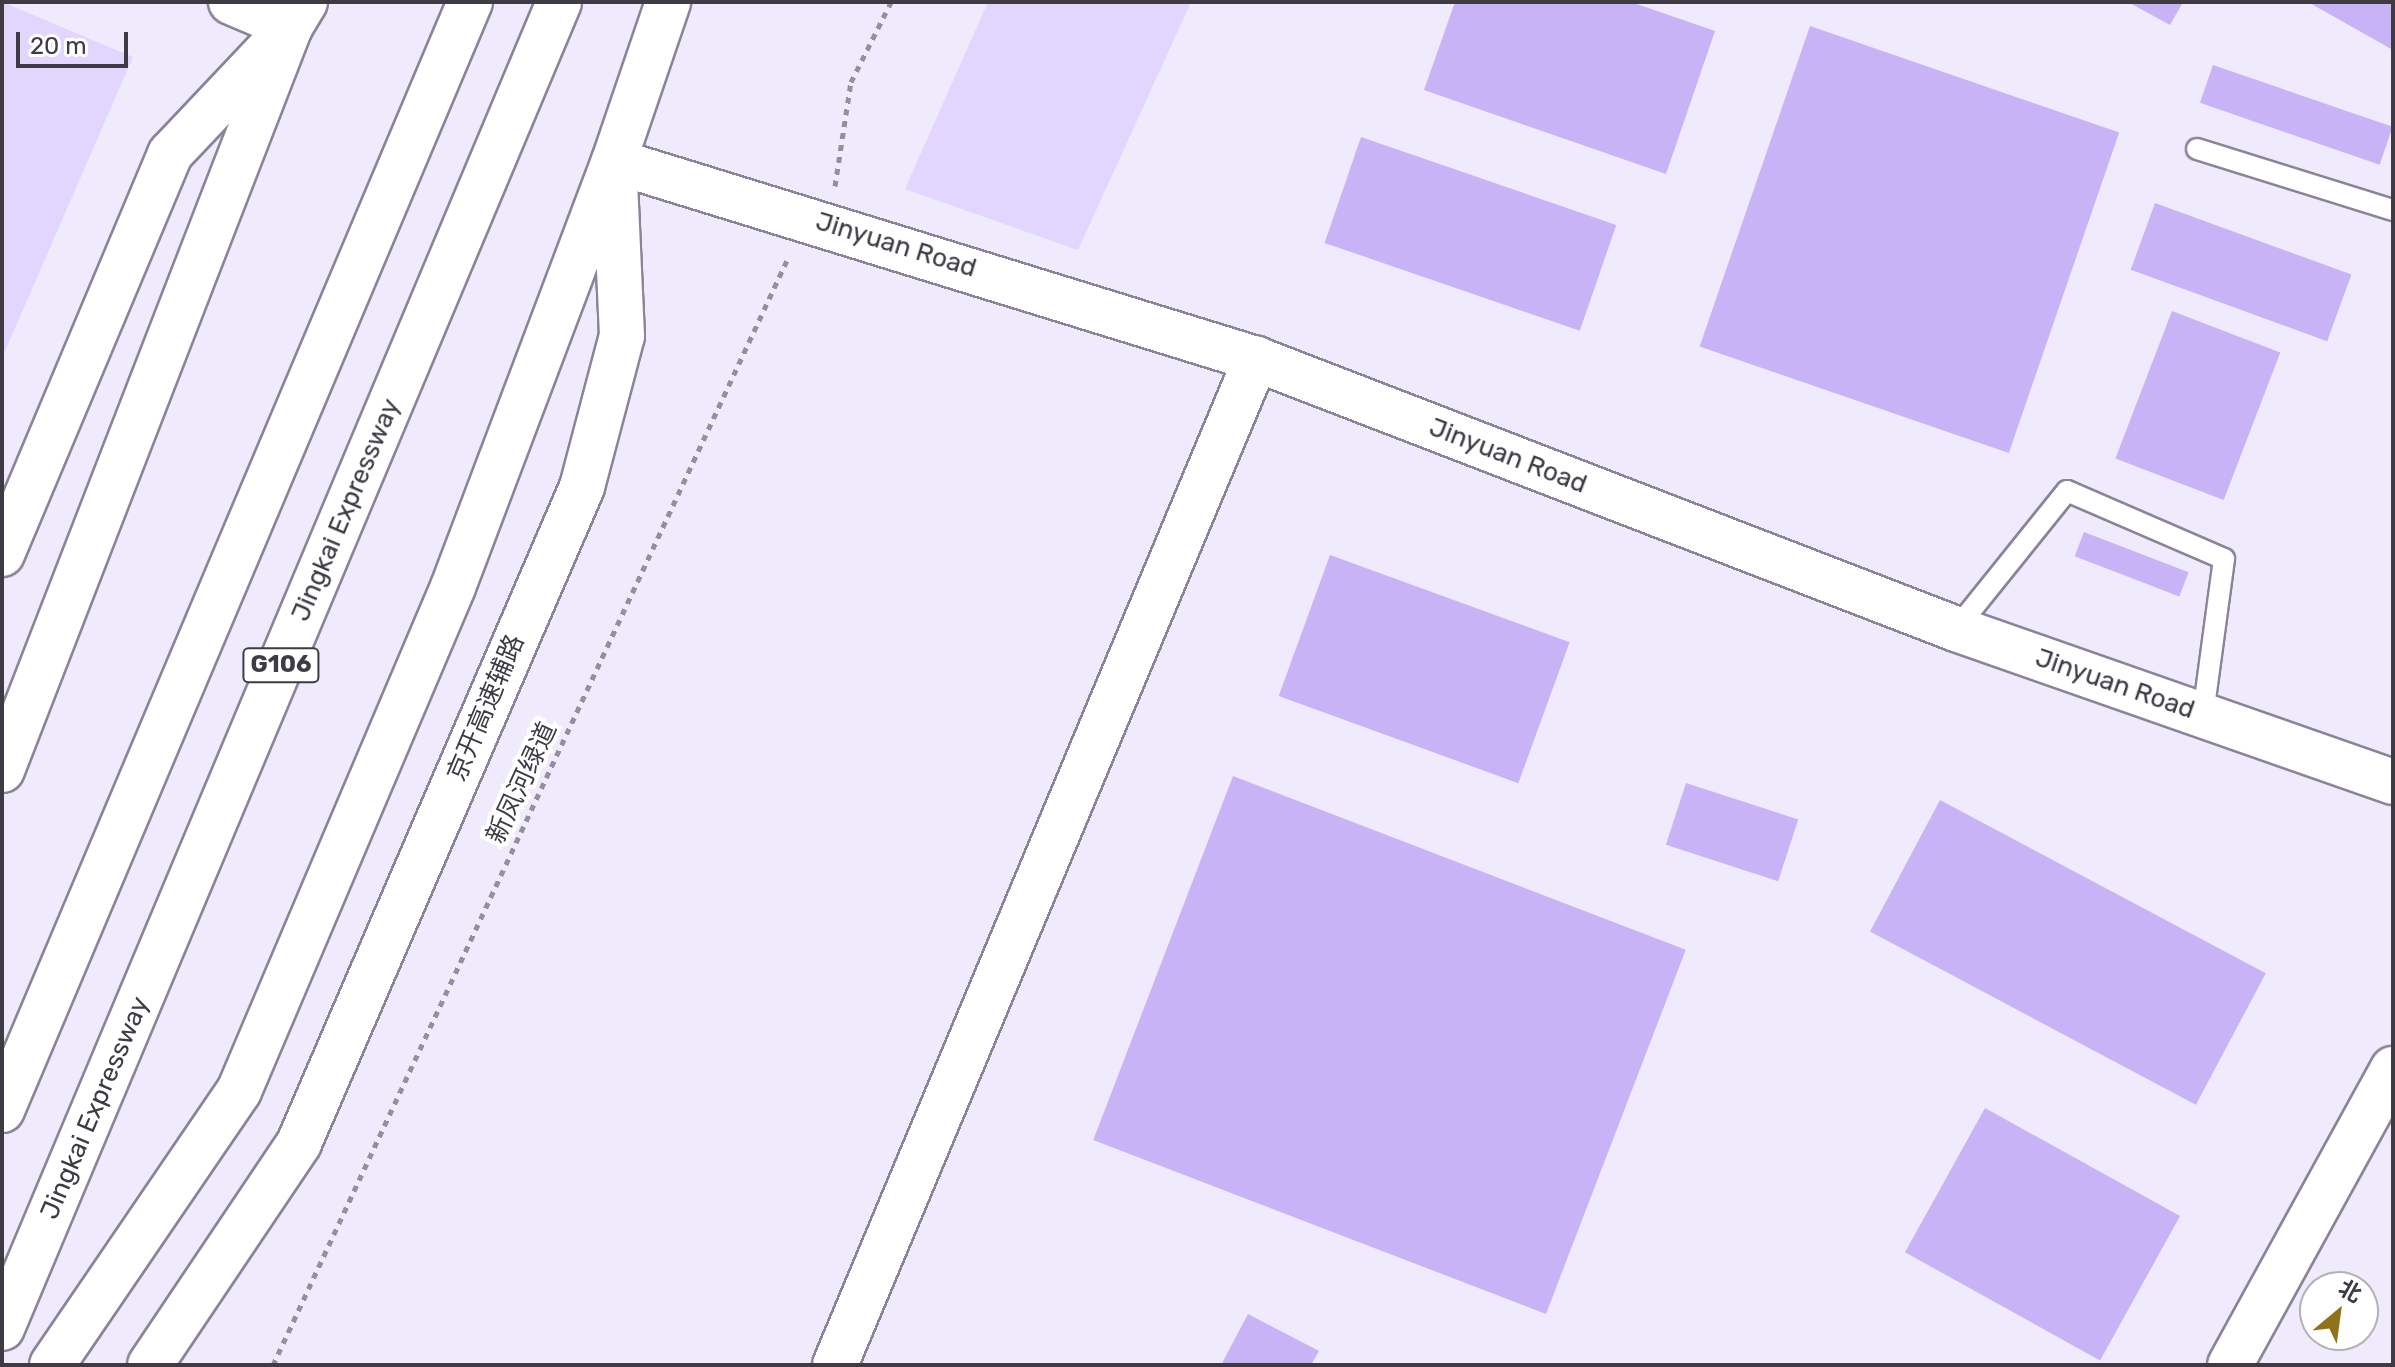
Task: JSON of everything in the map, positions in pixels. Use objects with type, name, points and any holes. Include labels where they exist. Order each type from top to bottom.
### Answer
[{"type":"main road","points":[[231,2],[298,15]]},
{"type":"main road","points":[[2,1110],[470,2]]},
{"type":"main road","name":"Jingkai Expressway","points":[[2,1328],[559,2]]},
{"type":"main road","name":"京开高速辅路","points":[[150,1365],[299,1143],[582,487],[622,336],[614,161],[668,2]]},
{"type":"main road","points":[[2,554],[170,154],[298,15]]},
{"type":"main road","points":[[2,770],[298,15]]},
{"type":"main road","points":[[52,1365],[239,1091],[453,587],[614,161]]},
{"type":"main road","name":"Jinyuan Road","points":[[614,161],[820,221],[1256,359],[1956,629],[2393,782]]},
{"type":"main road","points":[[835,1365],[1256,359]]},
{"type":"main road","points":[[2230,1365],[2393,1069]]},
{"type":"lane","points":[[2197,149],[2393,210]]},
{"type":"lane","points":[[1956,629],[2067,491],[2224,559],[2203,715]]},
{"type":"path","name":"新凤河绿道","points":[[273,1365],[820,221],[851,82],[891,2]]},
{"type":"shaded area","points":[[2,2],[133,57],[2,358]]},
{"type":"shaded area","points":[[988,2],[1191,2],[1078,250],[905,189]]},
{"type":"building","points":[[1455,2],[1631,2],[1715,31],[1666,174],[1424,90]]},
{"type":"building","points":[[2128,2],[2183,2],[2170,25]]},
{"type":"building","points":[[2308,2],[2393,2],[2393,50]]},
{"type":"building","points":[[1810,26],[2119,132],[2009,453],[1700,347]]},
{"type":"building","points":[[2213,65],[2393,127],[2380,165],[2200,103]]},
{"type":"building","points":[[1361,137],[1616,225],[1580,331],[1325,243]]},
{"type":"building","points":[[2155,203],[2351,274],[2327,341],[2131,270]]},
{"type":"building","points":[[2172,311],[2280,353],[2224,500],[2115,459]]},
{"type":"building","points":[[2084,532],[2189,572],[2179,596],[2075,556]]},
{"type":"building","points":[[1330,555],[1570,642],[1518,783],[1279,696]]},
{"type":"building","points":[[1233,776],[1686,950],[1546,1314],[1093,1140]]},
{"type":"building","points":[[1686,783],[1798,819],[1778,881],[1666,845]]},
{"type":"building","points":[[1940,800],[2266,973],[2196,1105],[1870,932]]},
{"type":"building","points":[[1985,1108],[2180,1216],[2100,1360],[1905,1252]]},
{"type":"building","points":[[1248,1314],[1319,1351],[1311,1365],[1221,1365]]}]
